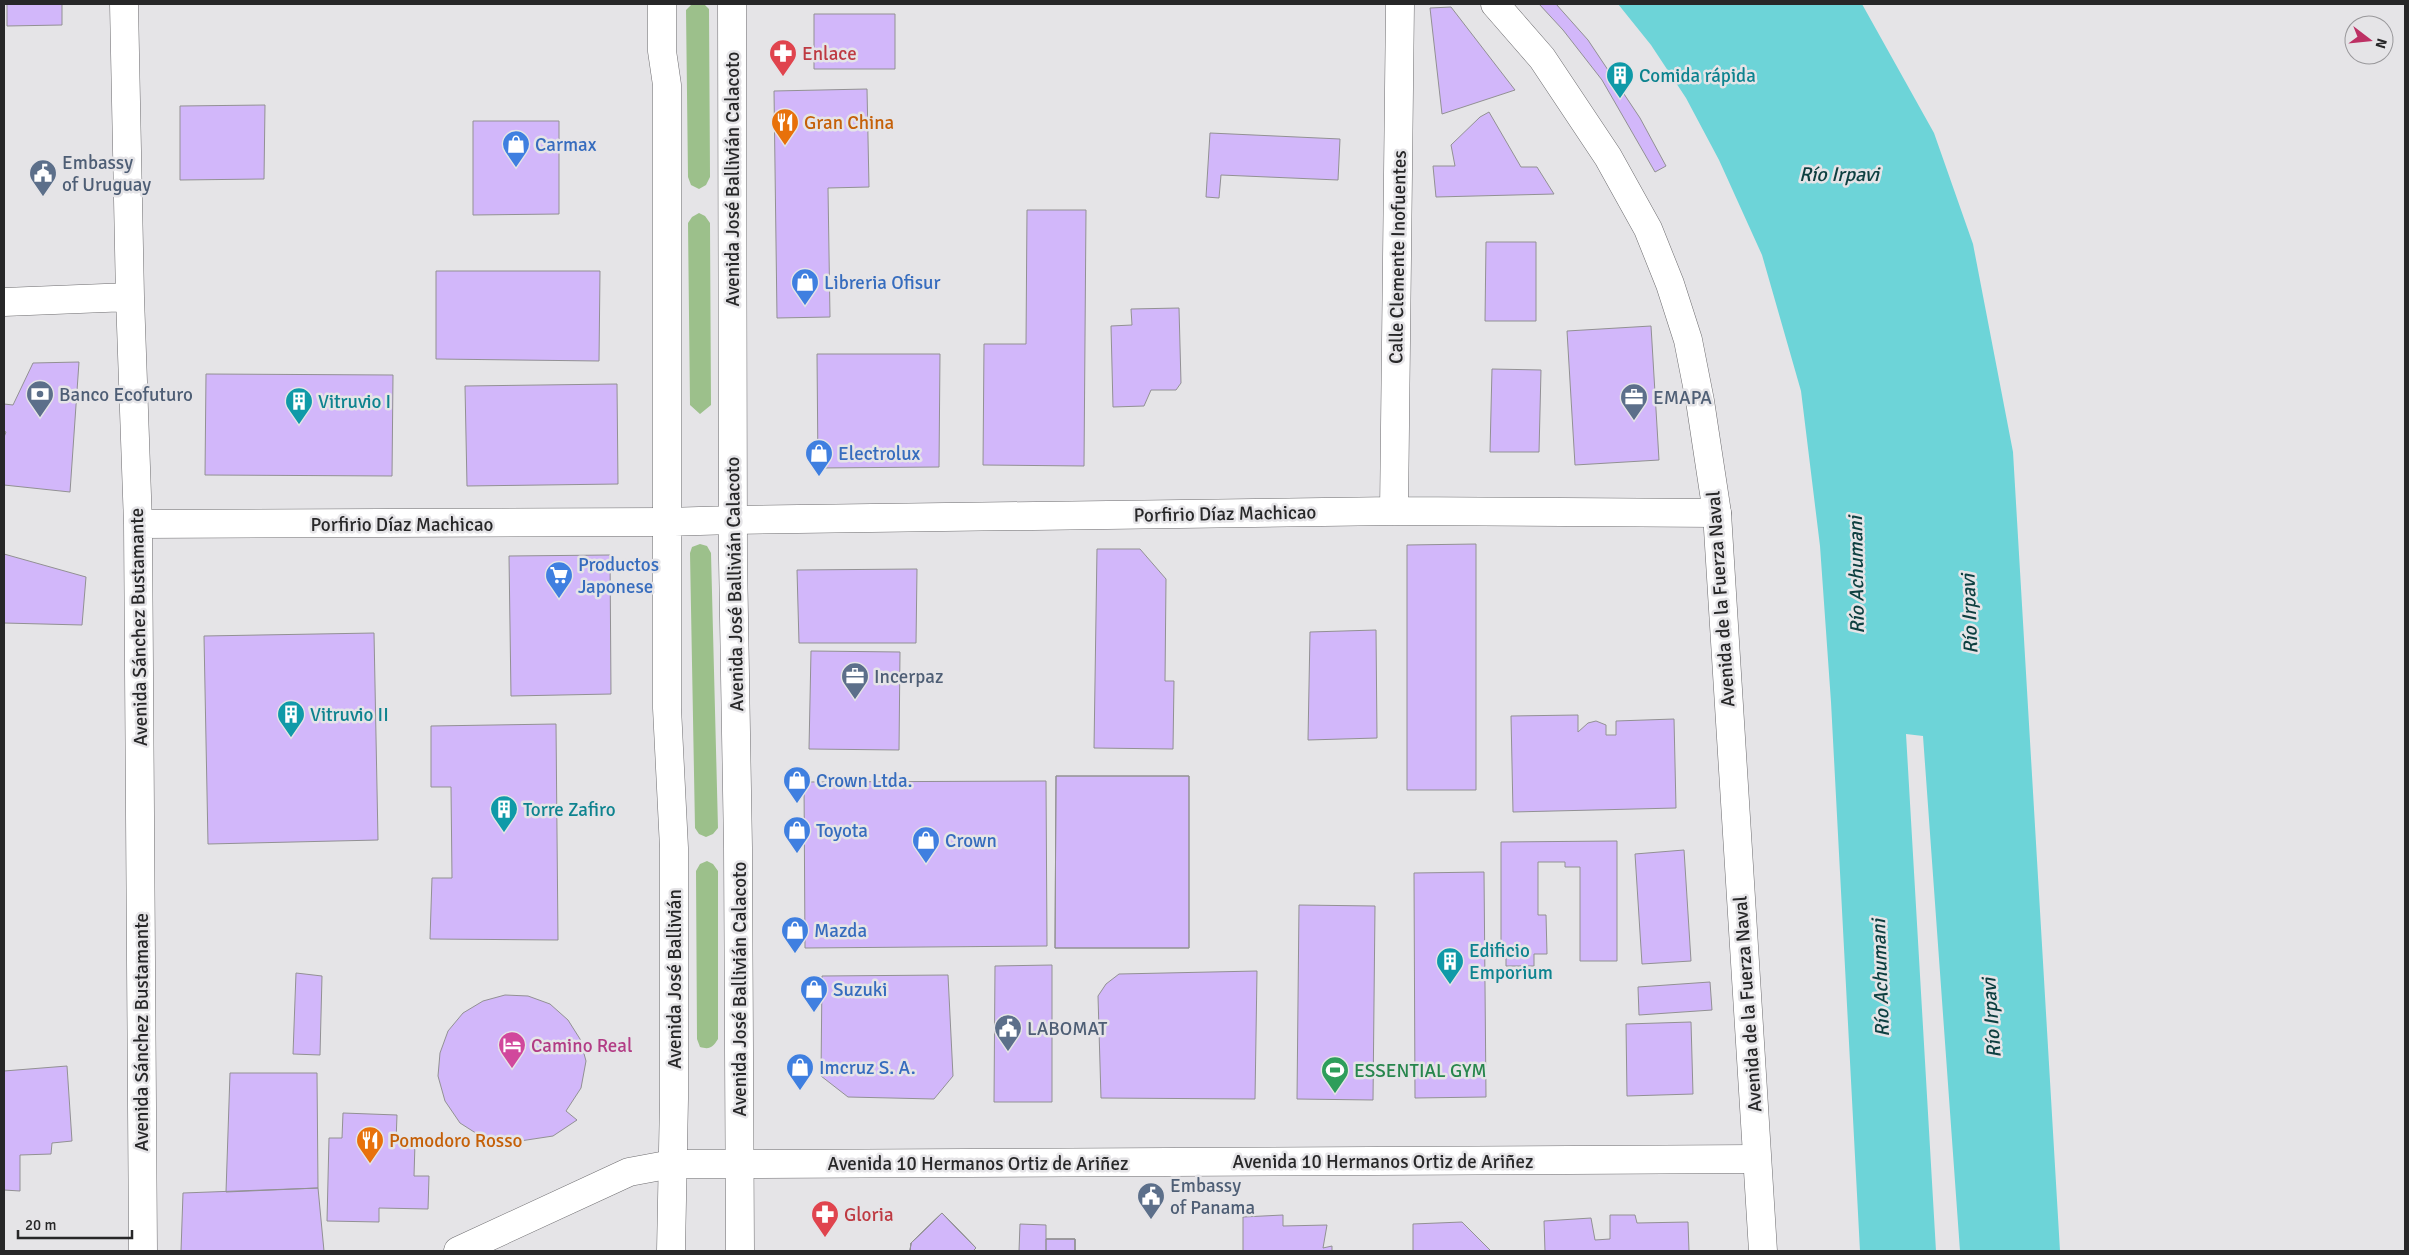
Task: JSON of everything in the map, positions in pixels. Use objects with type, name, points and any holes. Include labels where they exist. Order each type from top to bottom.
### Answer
[{"type":"street","name":"Avenida Sánchez Bustamante","points":[[124,4],[130,297],[138,524],[143,1251]]},
{"type":"street","points":[[662,4],[662,51],[667,85],[666,522]]},
{"type":"street","name":"Avenida José Ballivián Calacoto","points":[[732,4],[733,520],[740,1164]]},
{"type":"street","name":"Calle Clemente Inofuentes","points":[[1394,511],[1400,4]]},
{"type":"street","name":"Avenida de la Fuerza Naval","points":[[1495,4],[1542,58],[1608,157],[1648,228],[1670,284],[1688,340],[1700,401],[1716,513],[1763,1251]]},
{"type":"street","points":[[4,302],[130,297]]},
{"type":"street","name":"Porfirio Díaz Machicao","points":[[138,524],[666,522],[1394,511],[1716,513]]},
{"type":"street","name":"Avenida José Ballivián","points":[[666,522],[667,708],[674,848],[674,1099],[671,1251]]},
{"type":"street","name":"Avenida 10 Hermanos Ortiz de Ariñez","points":[[458,1251],[629,1172],[672,1164],[1756,1159]]},
{"type":"street","points":[[740,1164],[740,1251]]},
{"type":"green space","points":[[692,4],[704,4],[709,9],[710,177],[706,185],[699,189],[691,185],[688,177],[686,10]]},
{"type":"green space","points":[[699,213],[705,216],[710,223],[711,405],[700,414],[690,405],[688,223],[692,217]]},
{"type":"green space","points":[[700,544],[707,546],[711,553],[718,828],[713,834],[706,837],[699,834],[695,828],[690,553],[692,547]]},
{"type":"green space","points":[[707,861],[713,864],[718,871],[718,1039],[709,1048],[700,1047],[697,1039],[696,871],[700,864]]},
{"type":"water","name":"Río Irpavi","points":[[1618,4],[1862,4],[1934,133],[1973,244],[2013,452],[2060,1251],[1960,1251],[1923,736],[1906,734],[1936,1251],[1860,1251],[1831,702],[1820,546],[1801,391],[1762,255],[1719,160],[1686,98],[1651,45]]},
{"type":"building","points":[[7,4],[62,4],[62,25],[7,26]]},
{"type":"building","name":"Comida rápida","points":[[1539,4],[1556,4],[1588,40],[1640,118],[1666,166],[1655,172],[1602,80],[1563,30]]},
{"type":"building","points":[[1451,7],[1515,90],[1442,114],[1430,8]]},
{"type":"building","points":[[814,14],[895,14],[895,69],[814,69]]},
{"type":"building","points":[[867,89],[869,187],[828,188],[830,317],[777,318],[774,91]]},
{"type":"building","points":[[265,105],[264,179],[180,180],[180,106]]},
{"type":"building","points":[[1489,112],[1521,167],[1537,167],[1554,194],[1436,197],[1433,166],[1455,166],[1451,145],[1480,117]]},
{"type":"building","name":"Carmax","points":[[473,121],[559,121],[559,214],[473,215]]},
{"type":"building","points":[[1210,133],[1340,139],[1338,180],[1221,175],[1219,198],[1206,197]]},
{"type":"building","points":[[1027,210],[1086,210],[1084,466],[983,465],[984,344],[1026,344]]},
{"type":"building","points":[[1486,242],[1536,242],[1536,321],[1485,321]]},
{"type":"building","points":[[436,271],[600,271],[599,361],[436,359]]},
{"type":"building","points":[[1179,308],[1181,383],[1176,390],[1151,390],[1144,406],[1113,407],[1111,326],[1132,325],[1131,309]]},
{"type":"building","points":[[1651,326],[1659,460],[1575,465],[1567,331]]},
{"type":"building","points":[[817,354],[940,354],[939,467],[818,468]]},
{"type":"building","name":"Banco Ecofuturo","points":[[79,362],[70,492],[4,485],[4,437],[6,432],[4,431],[4,404],[13,405],[33,363]]},
{"type":"building","points":[[1492,369],[1541,370],[1539,452],[1490,452]]},
{"type":"building","name":"Vitruvio I","points":[[206,374],[393,375],[392,476],[205,475]]},
{"type":"building","points":[[617,384],[618,484],[467,486],[465,386]]},
{"type":"building","points":[[1476,544],[1476,790],[1407,790],[1407,545]]},
{"type":"building","points":[[1097,549],[1140,549],[1166,579],[1165,681],[1174,681],[1173,749],[1094,748]]},
{"type":"building","points":[[4,554],[86,577],[82,625],[4,623]]},
{"type":"building","points":[[610,555],[611,694],[511,696],[509,556]]},
{"type":"building","points":[[917,569],[916,643],[799,643],[797,570]]},
{"type":"building","points":[[1376,630],[1377,738],[1308,740],[1310,632]]},
{"type":"building","name":"Vitruvio II","points":[[374,633],[378,840],[208,844],[204,636]]},
{"type":"building","name":"Incerpaz","points":[[811,651],[900,652],[899,750],[809,749]]},
{"type":"building","points":[[1578,715],[1578,732],[1588,723],[1596,721],[1606,725],[1606,735],[1616,735],[1616,721],[1674,719],[1676,808],[1513,812],[1511,716]]},
{"type":"building","name":"Torre Zafiro","points":[[556,724],[558,940],[430,939],[432,878],[452,878],[451,787],[431,787],[431,726]]},
{"type":"building","points":[[1056,776],[1189,776],[1189,948],[1055,948]]},
{"type":"building","points":[[1056,776],[1189,776],[1189,948],[1055,948]]},
{"type":"building","name":"Crown","points":[[1046,781],[1047,946],[805,948],[804,782]]},
{"type":"building","points":[[1617,841],[1617,961],[1580,961],[1580,867],[1565,867],[1565,862],[1538,862],[1538,915],[1546,915],[1547,954],[1534,954],[1534,966],[1506,966],[1506,946],[1501,946],[1501,842]]},
{"type":"building","points":[[1684,850],[1691,961],[1642,964],[1635,854]]},
{"type":"building","name":"Edificio Emporium","points":[[1484,872],[1486,1097],[1415,1098],[1414,873]]},
{"type":"building","points":[[1299,905],[1375,906],[1373,1100],[1297,1099]]},
{"type":"building","points":[[1052,965],[1052,1102],[994,1102],[995,966]]},
{"type":"building","points":[[1257,971],[1255,1099],[1101,1098],[1098,996],[1106,984],[1119,974]]},
{"type":"building","points":[[296,973],[322,976],[320,1055],[293,1054]]},
{"type":"building","points":[[948,975],[953,1076],[934,1099],[848,1097],[821,1076],[822,976]]},
{"type":"building","points":[[1710,982],[1712,1010],[1639,1015],[1638,987]]},
{"type":"building","name":"Camino Real","points":[[505,995],[528,996],[550,1004],[568,1020],[580,1039],[586,1061],[581,1088],[566,1111],[577,1120],[553,1136],[507,1143],[482,1137],[460,1123],[445,1101],[438,1076],[440,1053],[448,1031],[463,1013],[483,1001]]},
{"type":"building","points":[[1691,1022],[1693,1094],[1627,1096],[1626,1024]]},
{"type":"building","points":[[67,1066],[72,1141],[52,1143],[51,1154],[20,1155],[20,1191],[4,1190],[4,1071]]},
{"type":"building","points":[[230,1073],[317,1073],[318,1188],[226,1192]]},
{"type":"building","points":[[343,1113],[397,1115],[396,1142],[415,1143],[414,1176],[429,1176],[428,1209],[379,1208],[379,1222],[327,1221],[329,1138],[342,1138]]},
{"type":"building","points":[[318,1188],[324,1251],[181,1251],[183,1193]]},
{"type":"building","points":[[942,1213],[976,1248],[973,1251],[910,1251],[911,1243]]},
{"type":"building","points":[[942,1213],[976,1248],[973,1251],[910,1251],[911,1243]]},
{"type":"building","points":[[942,1213],[976,1248],[973,1251],[910,1251],[911,1243]]},
{"type":"building","points":[[1283,1215],[1283,1226],[1327,1225],[1323,1248],[1332,1246],[1332,1251],[1243,1251],[1243,1217]]},
{"type":"building","points":[[1610,1215],[1635,1215],[1637,1223],[1688,1222],[1689,1251],[1545,1251],[1544,1221],[1591,1218],[1595,1240],[1610,1239]]},
{"type":"building","points":[[1462,1222],[1491,1251],[1413,1251],[1413,1224]]},
{"type":"building","points":[[1020,1224],[1046,1225],[1046,1239],[1075,1239],[1075,1251],[1019,1251]]},
{"type":"building","points":[[1046,1239],[1075,1239],[1075,1251],[1046,1251]]},
{"type":"building","points":[[1046,1239],[1075,1239],[1075,1251],[1046,1251]]},
{"type":"place","name":"Enlace","points":[[783,77]]},
{"type":"place","name":"Comida rápida","points":[[1620,99]]},
{"type":"place","name":"Gran China","points":[[785,146]]},
{"type":"place","name":"Carmax","points":[[516,168]]},
{"type":"place","name":"Embassy of Uruguay","points":[[43,197]]},
{"type":"place","name":"Libreria Ofisur","points":[[805,306]]},
{"type":"place","name":"Banco Ecofuturo","points":[[40,418]]},
{"type":"place","name":"EMAPA","points":[[1634,421]]},
{"type":"place","name":"Vitruvio I","points":[[299,425]]},
{"type":"place","name":"Electrolux","points":[[819,477]]},
{"type":"place","name":"Productos Japonese","points":[[559,599]]},
{"type":"place","name":"Incerpaz","points":[[855,700]]},
{"type":"place","name":"Vitruvio II","points":[[291,738]]},
{"type":"place","name":"Crown Ltda.","points":[[797,804]]},
{"type":"place","name":"Torre Zafiro","points":[[504,833]]},
{"type":"place","name":"Toyota","points":[[797,854]]},
{"type":"place","name":"Crown","points":[[926,864]]},
{"type":"place","name":"Mazda","points":[[795,954]]},
{"type":"place","name":"Edificio Emporium","points":[[1450,985]]},
{"type":"place","name":"Suzuki","points":[[814,1013]]},
{"type":"place","name":"LABOMAT","points":[[1008,1052]]},
{"type":"place","name":"Camino Real","points":[[512,1069]]},
{"type":"place","name":"Imcruz S. A.","points":[[800,1091]]},
{"type":"place","name":"ESSENTIAL GYM","points":[[1335,1094]]},
{"type":"place","name":"Pomodoro Rosso","points":[[370,1164]]},
{"type":"place","name":"Embassy of Panama","points":[[1151,1220]]},
{"type":"place","name":"Gloria","points":[[825,1238]]},
{"type":"water label","name":"Río Achumani","points":[[1856,575]]},
{"type":"water label","name":"Río Achumani","points":[[1880,978]]}]
